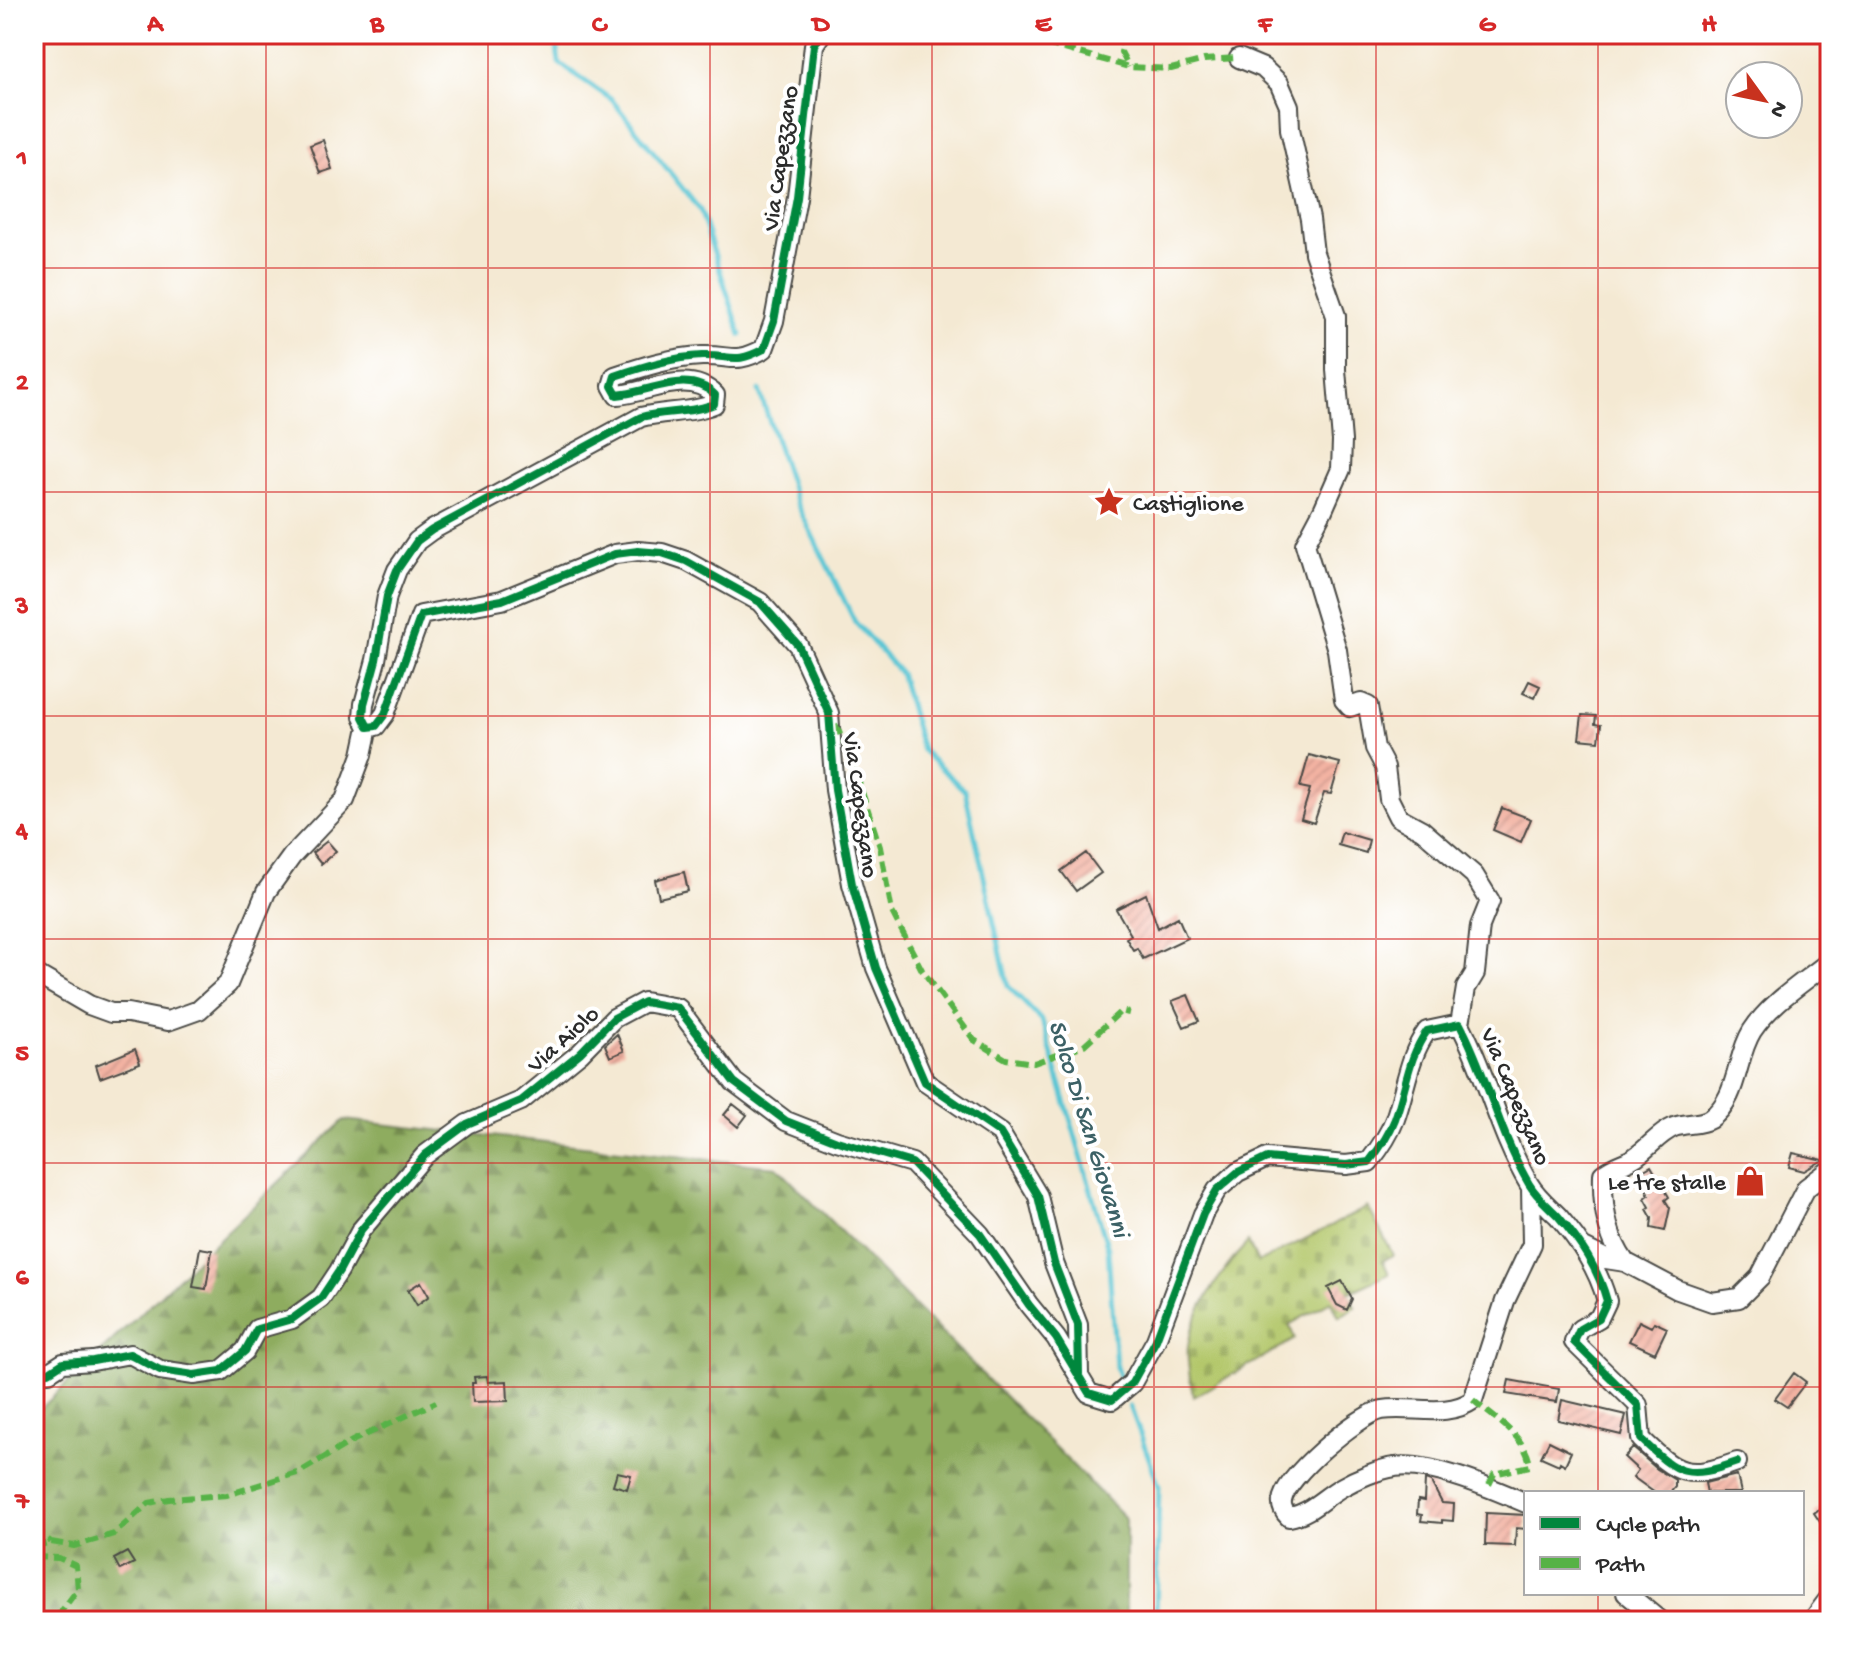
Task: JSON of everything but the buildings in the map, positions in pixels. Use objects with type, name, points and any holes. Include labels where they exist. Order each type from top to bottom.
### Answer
[{"type":"street","name":"Via Capezzano","points":[[821,34],[814,45],[797,197],[774,321],[764,349],[743,360],[701,356],[644,366],[615,376],[612,386],[617,395],[686,382],[707,387],[715,395],[714,404],[641,417],[417,541],[397,570],[387,596],[376,660],[364,704],[363,717],[368,727],[376,726],[385,714],[421,615],[502,600],[615,554],[638,551],[662,553],[686,561],[760,602],[798,645],[829,713],[835,790],[852,884],[876,968],[925,1082],[1000,1133],[1038,1196],[1054,1263],[1078,1325],[1079,1378],[1089,1393],[1112,1400],[1132,1383],[1156,1340],[1203,1214],[1217,1190],[1238,1172],[1267,1158],[1346,1165],[1369,1162],[1384,1143],[1395,1120],[1414,1049],[1427,1031],[1460,1024],[1509,1144],[1531,1187],[1584,1248],[1596,1269],[1607,1301],[1599,1318],[1580,1329],[1574,1342],[1638,1405],[1641,1439],[1668,1465],[1695,1474],[1737,1462]]},
{"type":"street","points":[[1239,58],[1263,68],[1279,83],[1289,106],[1290,129],[1310,219],[1314,253],[1336,316],[1341,469],[1305,544],[1337,650],[1344,700],[1350,707],[1361,703],[1368,706],[1375,748],[1385,767],[1389,799],[1398,817],[1422,830],[1474,875],[1490,901],[1480,926],[1475,973],[1466,988],[1460,1024]]},
{"type":"street","points":[[34,973],[89,1005],[111,1013],[168,1021],[199,1010],[228,984],[266,892],[292,856],[345,800],[362,755],[368,727]]},
{"type":"street","points":[[1625,1262],[1613,1246],[1602,1191],[1603,1174],[1616,1163],[1631,1160],[1659,1135],[1678,1125],[1708,1120],[1724,1103],[1752,1030],[1772,1008],[1830,961]]},
{"type":"street","name":"Via Aiolo","points":[[34,1372],[49,1372],[63,1363],[130,1354],[160,1370],[194,1375],[221,1371],[245,1351],[257,1329],[292,1319],[321,1298],[361,1230],[425,1155],[467,1124],[521,1101],[580,1053],[614,1018],[644,1002],[678,1008],[734,1082],[786,1121],[837,1141],[912,1163],[980,1234],[1056,1338],[1079,1378]]},
{"type":"street","points":[[1584,1248],[1606,1259],[1625,1262],[1678,1290],[1712,1302],[1739,1298],[1760,1277],[1806,1188],[1830,1170]]},
{"type":"street","name":"Via Capezzano","points":[[1524,1502],[1488,1487],[1437,1472],[1395,1467],[1344,1486],[1300,1516],[1289,1517],[1282,1500],[1289,1484],[1321,1451],[1367,1415],[1381,1410],[1441,1411],[1467,1405],[1473,1400],[1505,1301],[1532,1244],[1531,1187]]},
{"type":"street","points":[[1628,1595],[1660,1621]]},
{"type":"street","points":[[1812,1621],[1830,1597]]},
{"type":"green space","points":[[344,1120],[777,1167],[1126,1519],[1126,1621],[34,1621],[34,1415]]},
{"type":"green space","points":[[1368,1207],[1393,1255],[1383,1261],[1389,1274],[1348,1293],[1355,1307],[1339,1317],[1331,1301],[1289,1325],[1295,1339],[1193,1397],[1188,1358],[1191,1333],[1211,1291],[1248,1242],[1258,1263]]},
{"type":"waterway","name":"Solco Di San Giovanni","points":[[555,34],[559,63],[612,100],[700,210],[741,335]]},
{"type":"waterway","name":"Solco Di San Giovanni","points":[[759,390],[797,504],[855,622],[900,673],[922,750],[965,791],[1008,986],[1042,1021],[1108,1249],[1119,1376]]},
{"type":"waterway","name":"Solco Di San Giovanni","points":[[1130,1406],[1159,1486],[1156,1621]]},
{"type":"marked path","points":[[1011,34],[1129,67],[1171,69],[1204,60],[1239,58]]},
{"type":"marked path","points":[[1117,34],[1129,67]]},
{"type":"marked path","points":[[835,724],[849,752],[880,847],[892,912],[922,970],[974,1040],[1006,1059],[1034,1063],[1084,1045],[1121,1011],[1129,1013]]},
{"type":"marked path","points":[[1473,1400],[1516,1437],[1528,1455],[1530,1466],[1494,1474],[1488,1487]]},
{"type":"marked path","points":[[34,1547],[51,1542],[74,1546],[114,1534],[149,1503],[227,1495],[300,1472],[352,1441],[436,1402]]},
{"type":"marked path","points":[[34,1528],[51,1542]]},
{"type":"marked path","points":[[34,1557],[59,1558],[76,1566],[78,1589],[54,1621]]},
{"type":"cycle path","points":[[821,34],[814,45],[797,197],[774,321],[764,349],[739,358],[680,358],[615,376],[612,386],[617,395],[668,384],[693,383],[715,395],[714,404],[641,417],[417,541],[397,570],[387,596],[363,717],[368,727],[376,726],[385,714],[421,615],[502,600],[615,554],[638,551],[662,553],[686,561],[760,602],[798,645],[829,713],[835,790],[852,884],[876,968],[925,1082],[1000,1133],[1038,1196],[1054,1263],[1078,1325],[1079,1374]]},
{"type":"cycle path","points":[[34,1372],[49,1372],[63,1363],[130,1354],[160,1370],[194,1375],[221,1371],[245,1351],[257,1329],[292,1319],[321,1298],[361,1230],[425,1155],[467,1124],[521,1101],[580,1053],[614,1018],[644,1002],[678,1008],[734,1082],[786,1121],[837,1141],[912,1163],[980,1234],[1056,1338],[1089,1393],[1112,1400],[1132,1383],[1156,1340],[1203,1214],[1217,1190],[1238,1172],[1267,1158],[1346,1165],[1369,1162],[1393,1125],[1411,1062],[1427,1031],[1460,1024],[1509,1145],[1529,1184],[1581,1246],[1603,1289],[1607,1301],[1599,1318],[1580,1329],[1574,1342],[1638,1405],[1641,1439],[1674,1467],[1694,1472],[1737,1462]]},
{"type":"place","name":"Castiglione","points":[[1109,502]]},
{"type":"place","name":"Le tre stalle","points":[[1750,1181]]}]
